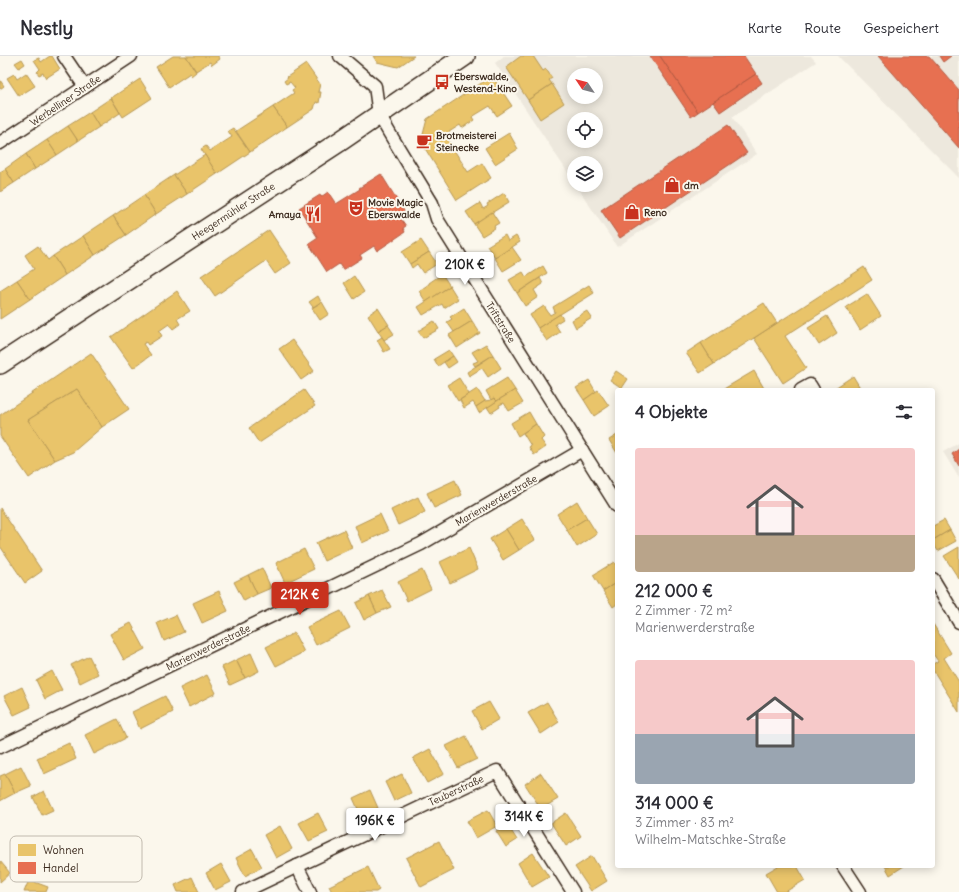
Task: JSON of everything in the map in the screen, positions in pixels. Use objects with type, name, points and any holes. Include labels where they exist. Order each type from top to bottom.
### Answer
[{"type":"main road","name":"Heegermühler Straße","points":[[0,364],[379,115],[465,56]]},
{"type":"street","points":[[64,56],[85,87]]},
{"type":"street","name":"Werbelliner Straße","points":[[0,144],[131,56]]},
{"type":"street","points":[[340,56],[375,86],[379,115]]},
{"type":"street","name":"Triftstraße","points":[[379,115],[432,203],[438,222],[615,501]]},
{"type":"street","name":"Marienwerderstraße","points":[[0,747],[421,544],[582,450]]},
{"type":"street","points":[[935,581],[959,622]]},
{"type":"street","name":"Teuberstraße","points":[[243,892],[496,771],[573,892]]},
{"type":"street","points":[[297,866],[310,892]]},
{"type":"street","points":[[844,868],[860,892]]},
{"type":"shaded area","points":[[504,56],[811,56],[816,62],[732,117],[757,154],[617,247],[581,192],[603,192],[603,156],[567,156],[567,171],[495,63]]},
{"type":"shaded area","points":[[838,56],[959,56],[959,178]]},
{"type":"shaded area","points":[[959,443],[959,478],[943,452]]},
{"type":"building: Wohnen","points":[[52,56],[60,69],[46,78],[43,73],[39,75],[37,72],[40,69],[34,60],[39,58],[41,62]]},
{"type":"building: Wohnen","points":[[173,56],[186,56],[196,72],[191,76],[190,73],[169,87],[156,67]]},
{"type":"building: Wohnen","points":[[186,56],[218,56],[220,59],[212,65],[210,62],[196,71]]},
{"type":"building: Wohnen","points":[[373,56],[414,56],[398,67],[377,62]]},
{"type":"building: Wohnen","points":[[521,56],[533,56],[543,71],[546,69],[552,78],[549,80],[552,84],[528,100],[506,67]]},
{"type":"building: Wohnen","points":[[22,59],[25,64],[19,68],[15,63]]},
{"type":"building: Wohnen","points":[[306,64],[320,84],[318,92],[321,92],[319,103],[316,102],[314,109],[287,127],[273,107],[294,93],[292,90],[295,88],[290,82],[286,84],[284,81],[288,78],[287,77]]},
{"type":"building: Wohnen","points":[[26,73],[35,86],[19,96],[7,78],[14,74],[17,79]]},
{"type":"building: Wohnen","points":[[492,76],[512,106],[497,116],[490,106],[472,117],[474,120],[462,128],[460,125],[449,132],[447,139],[468,172],[482,163],[491,178],[457,200],[421,142],[427,119]]},
{"type":"building: Wohnen","points":[[140,79],[152,98],[123,117],[111,98]]},
{"type":"building: Wohnen","points":[[0,80],[4,86],[0,89]]},
{"type":"building: Wohnen","points":[[552,84],[564,103],[540,119],[528,100]]},
{"type":"building: Wohnen","points":[[111,98],[120,113],[99,127],[90,112]]},
{"type":"building: Wohnen","points":[[273,107],[287,127],[250,152],[236,131]]},
{"type":"building: Wohnen","points":[[90,112],[99,127],[78,141],[68,126]]},
{"type":"building: Wohnen","points":[[68,126],[78,141],[57,155],[47,140]]},
{"type":"building: Wohnen","points":[[233,128],[250,152],[217,174],[201,149],[206,146],[210,151],[232,137],[228,131]]},
{"type":"building: Wohnen","points":[[509,133],[518,149],[495,164],[485,148]]},
{"type":"building: Wohnen","points":[[47,140],[57,155],[35,169],[26,154]]},
{"type":"building: Wohnen","points":[[26,154],[35,169],[14,183],[5,169]]},
{"type":"building: Wohnen","points":[[205,155],[217,174],[187,194],[174,175]]},
{"type":"building: Wohnen","points":[[5,169],[14,183],[0,192],[0,172]]},
{"type":"building: Wohnen","points":[[174,175],[187,194],[156,214],[144,195]]},
{"type":"building: Wohnen","points":[[504,193],[509,202],[474,224],[466,212],[480,203],[483,209],[488,206],[487,204]]},
{"type":"building: Wohnen","points":[[144,195],[156,214],[126,235],[113,216]]},
{"type":"building: Wohnen","points":[[492,212],[499,223],[494,226],[495,228],[482,236],[474,224]]},
{"type":"building: Wohnen","points":[[113,216],[126,235],[95,255],[83,236]]},
{"type":"building: Wohnen","points":[[269,230],[291,263],[275,274],[266,261],[215,296],[201,276]]},
{"type":"building: Wohnen","points":[[505,235],[508,241],[516,236],[520,242],[495,258],[487,246]]},
{"type":"building: Wohnen","points":[[83,236],[95,255],[65,275],[53,256]]},
{"type":"building: Wohnen","points":[[421,240],[429,252],[410,264],[402,252]]},
{"type":"building: Wohnen","points":[[38,246],[48,260],[53,256],[65,275],[30,299],[17,280],[34,269],[25,255]]},
{"type":"building: Wohnen","points":[[512,247],[521,260],[503,271],[495,258]]},
{"type":"building: Wohnen","points":[[429,252],[437,264],[423,273],[417,264],[412,268],[410,264]]},
{"type":"building: Wohnen","points":[[543,266],[547,273],[517,293],[509,280],[523,272],[526,277]]},
{"type":"building: Wohnen","points":[[864,267],[872,280],[785,336],[806,368],[783,383],[754,338]]},
{"type":"building: Wohnen","points":[[442,274],[450,286],[426,302],[419,291]]},
{"type":"building: Wohnen","points":[[354,276],[364,292],[354,299],[344,283]]},
{"type":"building: Wohnen","points":[[540,278],[543,284],[534,290],[538,297],[525,306],[517,293]]},
{"type":"building: Wohnen","points":[[17,280],[30,299],[0,319],[0,291]]},
{"type":"building: Wohnen","points":[[589,285],[594,293],[538,328],[530,315],[544,306],[550,315],[555,312],[553,307]]},
{"type":"building: Wohnen","points":[[450,286],[458,299],[444,308],[442,304],[423,315],[418,307]]},
{"type":"building: Wohnen","points":[[177,291],[190,311],[177,319],[180,324],[173,329],[169,324],[159,331],[162,336],[148,345],[146,342],[143,344],[151,355],[133,368],[111,337]]},
{"type":"building: Wohnen","points":[[867,294],[881,316],[860,330],[846,307]]},
{"type":"building: Wohnen","points":[[318,296],[321,302],[313,307],[309,302]]},
{"type":"building: Wohnen","points":[[322,302],[329,314],[320,320],[312,308]]},
{"type":"building: Wohnen","points":[[764,303],[777,323],[714,364],[701,343]]},
{"type":"building: Wohnen","points":[[378,308],[389,325],[378,331],[368,315]]},
{"type":"building: Wohnen","points":[[464,308],[472,321],[454,332],[447,322],[452,319],[450,317]]},
{"type":"building: Wohnen","points":[[587,311],[592,318],[576,328],[572,320]]},
{"type":"building: Wohnen","points":[[560,314],[563,319],[555,324],[560,332],[547,341],[538,328]]},
{"type":"building: Wohnen","points":[[827,316],[837,333],[819,345],[808,328]]},
{"type":"building: Wohnen","points":[[434,321],[439,329],[423,338],[418,331]]},
{"type":"building: Wohnen","points":[[472,321],[480,333],[457,348],[449,335]]},
{"type":"building: Wohnen","points":[[388,325],[394,334],[384,340],[378,331]]},
{"type":"building: Wohnen","points":[[382,337],[390,349],[384,352],[377,340]]},
{"type":"building: Wohnen","points":[[292,340],[314,371],[301,380],[279,349]]},
{"type":"building: Wohnen","points":[[701,343],[714,364],[700,373],[686,353]]},
{"type":"building: Wohnen","points":[[486,344],[493,355],[475,366],[473,363],[478,361],[472,352]]},
{"type":"building: Wohnen","points":[[449,350],[453,356],[438,366],[434,359]]},
{"type":"building: Wohnen","points":[[91,353],[129,409],[102,427],[77,389],[28,420],[55,460],[29,478],[0,436],[0,415]]},
{"type":"building: Wohnen","points":[[493,355],[501,368],[488,377],[482,368],[469,376],[467,372]]},
{"type":"building: Wohnen","points":[[453,356],[457,362],[448,368],[444,362]]},
{"type":"building: Wohnen","points":[[616,371],[628,379],[622,388],[610,380]]},
{"type":"building: Wohnen","points":[[754,371],[764,388],[725,388]]},
{"type":"building: Wohnen","points":[[853,376],[859,386],[856,388],[835,388]]},
{"type":"building: Wohnen","points":[[459,378],[469,394],[458,401],[448,385]]},
{"type":"building: Wohnen","points":[[507,378],[515,390],[497,401],[494,398],[491,400],[486,391]]},
{"type":"building: Wohnen","points":[[589,380],[596,392],[584,400],[576,388]]},
{"type":"building: Wohnen","points":[[77,389],[102,427],[73,452],[55,460],[28,420]]},
{"type":"building: Wohnen","points":[[477,389],[485,401],[476,407],[473,402],[464,408],[460,400]]},
{"type":"building: Wohnen","points":[[304,390],[315,406],[259,443],[249,428]]},
{"type":"building: Wohnen","points":[[515,390],[523,403],[509,411],[504,403],[499,405],[500,407],[491,413],[487,407]]},
{"type":"building: Wohnen","points":[[598,390],[609,406],[594,416],[584,400]]},
{"type":"building: Wohnen","points":[[494,398],[497,401],[479,413],[476,407],[485,401]]},
{"type":"building: Wohnen","points":[[529,412],[536,424],[518,436],[511,423]]},
{"type":"building: Wohnen","points":[[536,424],[544,437],[541,440],[546,447],[534,455],[529,447],[531,446],[523,433]]},
{"type":"building: Wohnen","points":[[615,436],[615,450],[609,440]]},
{"type":"building: Wohnen","points":[[455,480],[462,495],[434,508],[427,493]]},
{"type":"building: Wohnen","points":[[418,497],[425,512],[398,525],[391,510]]},
{"type":"building: Wohnen","points":[[577,501],[587,518],[567,530],[557,514]]},
{"type":"building: Wohnen","points":[[0,508],[42,571],[25,583],[0,546]]},
{"type":"building: Wohnen","points":[[380,514],[388,531],[362,543],[355,526]]},
{"type":"building: Wohnen","points":[[587,518],[597,534],[577,547],[567,530]]},
{"type":"building: Wohnen","points":[[522,519],[535,540],[519,550],[506,529]]},
{"type":"building: Wohnen","points":[[944,520],[950,530],[935,539],[935,525]]},
{"type":"building: Wohnen","points":[[506,529],[519,550],[503,560],[490,539]]},
{"type":"building: Wohnen","points":[[344,530],[352,548],[324,561],[316,543]]},
{"type":"building: Wohnen","points":[[950,530],[956,541],[938,551],[935,546],[935,539]]},
{"type":"building: Wohnen","points":[[959,547],[959,579],[944,556]]},
{"type":"building: Wohnen","points":[[469,548],[478,569],[450,583],[440,562]]},
{"type":"building: Wohnen","points":[[304,549],[314,569],[285,583],[276,563]]},
{"type":"building: Wohnen","points":[[614,562],[615,563],[615,583],[603,591],[593,575]]},
{"type":"building: Wohnen","points":[[262,568],[271,588],[257,594],[248,575]]},
{"type":"building: Wohnen","points":[[422,570],[431,589],[407,601],[398,582]]},
{"type":"building: Wohnen","points":[[248,575],[257,594],[244,601],[234,582]]},
{"type":"building: Wohnen","points":[[615,583],[615,606],[613,607],[603,591]]},
{"type":"building: Wohnen","points":[[382,590],[391,607],[377,613],[369,596]]},
{"type":"building: Wohnen","points":[[219,591],[228,611],[202,623],[193,603]]},
{"type":"building: Wohnen","points":[[369,596],[377,613],[364,620],[356,603]]},
{"type":"building: Wohnen","points":[[341,611],[350,628],[316,645],[307,627]]},
{"type":"building: Wohnen","points":[[176,615],[184,632],[164,641],[157,623]]},
{"type":"building: Wohnen","points":[[131,623],[145,649],[124,660],[110,634]]},
{"type":"building: Wohnen","points":[[935,627],[951,653],[944,658],[959,682],[959,712],[935,673],[935,663],[938,661],[935,657]]},
{"type":"building: Wohnen","points":[[294,633],[304,652],[276,666],[266,647]]},
{"type":"building: Wohnen","points":[[251,653],[259,671],[245,678],[236,660]]},
{"type":"building: Wohnen","points":[[89,656],[98,674],[80,683],[71,665]]},
{"type":"building: Wohnen","points":[[236,660],[245,678],[230,685],[222,667]]},
{"type":"building: Wohnen","points":[[52,671],[62,690],[45,699],[36,680]]},
{"type":"building: Wohnen","points":[[207,675],[216,693],[189,707],[180,688]]},
{"type":"building: Wohnen","points":[[22,687],[31,707],[14,715],[4,696]]},
{"type":"building: Wohnen","points":[[165,696],[173,712],[140,729],[132,712]]},
{"type":"building: Wohnen","points":[[489,702],[499,719],[482,729],[472,711]]},
{"type":"building: Wohnen","points":[[547,702],[559,722],[541,734],[528,713]]},
{"type":"building: Wohnen","points":[[117,719],[126,738],[94,754],[85,735]]},
{"type":"building: Wohnen","points":[[466,736],[477,759],[458,768],[446,746]]},
{"type":"building: Wohnen","points":[[69,743],[76,759],[44,774],[37,758]]},
{"type":"building: Wohnen","points":[[430,749],[444,774],[427,783],[413,758]]},
{"type":"building: Wohnen","points":[[21,766],[31,786],[15,793],[5,774]]},
{"type":"building: Wohnen","points":[[541,773],[558,799],[541,809],[525,784]]},
{"type":"building: Wohnen","points":[[5,774],[15,793],[0,801],[0,776]]},
{"type":"building: Wohnen","points":[[402,774],[411,793],[394,801],[385,782]]},
{"type":"building: Wohnen","points":[[370,790],[378,808],[361,816],[353,798]]},
{"type":"building: Wohnen","points":[[44,791],[53,810],[42,815],[33,797]]},
{"type":"building: Wohnen","points":[[488,810],[497,826],[476,838],[467,821]]},
{"type":"building: Wohnen","points":[[318,813],[328,832],[309,841],[299,823]]},
{"type":"building: Wohnen","points":[[566,813],[581,836],[566,846],[551,823]]},
{"type":"building: Wohnen","points":[[507,824],[517,840],[506,847],[496,831]]},
{"type":"building: Wohnen","points":[[280,826],[292,849],[276,858],[264,835]]},
{"type":"building: Wohnen","points":[[439,841],[454,870],[421,887],[406,858]]},
{"type":"building: Wohnen","points":[[252,849],[262,867],[245,876],[236,858]]},
{"type":"building: Wohnen","points":[[533,853],[549,877],[532,887],[518,863]]},
{"type":"building: Wohnen","points":[[592,856],[607,881],[591,891],[575,867]]},
{"type":"building: Wohnen","points":[[0,861],[10,873],[0,882]]},
{"type":"building: Wohnen","points":[[221,864],[231,882],[215,890],[206,873]]},
{"type":"building: Wohnen","points":[[368,867],[379,890],[376,892],[332,892],[329,886]]},
{"type":"building: Wohnen","points":[[775,868],[798,868],[805,880],[785,892],[777,892],[766,873]]},
{"type":"building: Wohnen","points":[[886,868],[901,868],[890,875]]},
{"type":"building: Wohnen","points":[[192,877],[199,892],[178,892],[175,885]]},
{"type":"building: Wohnen","points":[[28,882],[34,882],[48,887],[46,892],[24,892]]},
{"type":"building: Handel","points":[[650,56],[660,56],[698,112],[691,117]]},
{"type":"building: Handel","points":[[660,56],[744,56],[756,74],[698,112]]},
{"type":"building: Handel","points":[[878,56],[929,56],[959,90],[959,148]]},
{"type":"building: Handel","points":[[939,56],[951,56],[943,62]]},
{"type":"building: Handel","points":[[756,74],[762,83],[720,112],[713,102]]},
{"type":"building: Handel","points":[[728,125],[747,153],[620,238],[601,210]]},
{"type":"building: Handel","points":[[381,174],[407,216],[401,219],[406,226],[403,228],[405,232],[377,251],[374,246],[360,255],[362,258],[343,270],[339,264],[327,272],[309,244],[318,238],[299,208],[320,195],[321,197],[328,192],[336,204]]},
{"type":"building: Handel","points":[[959,449],[959,466],[952,454]]},
{"type":"place","name":"Eberswalde, Westend-Kino","points":[[442,82]]},
{"type":"place","name":"Brotmeisterei Steinecke","points":[[424,141]]},
{"type":"place","name":"dm","points":[[672,185]]},
{"type":"place","name":"Movie Magic Eberswalde","points":[[356,208]]},
{"type":"place","name":"Reno","points":[[632,212]]},
{"type":"place","name":"Amaya","points":[[313,214]]}]
